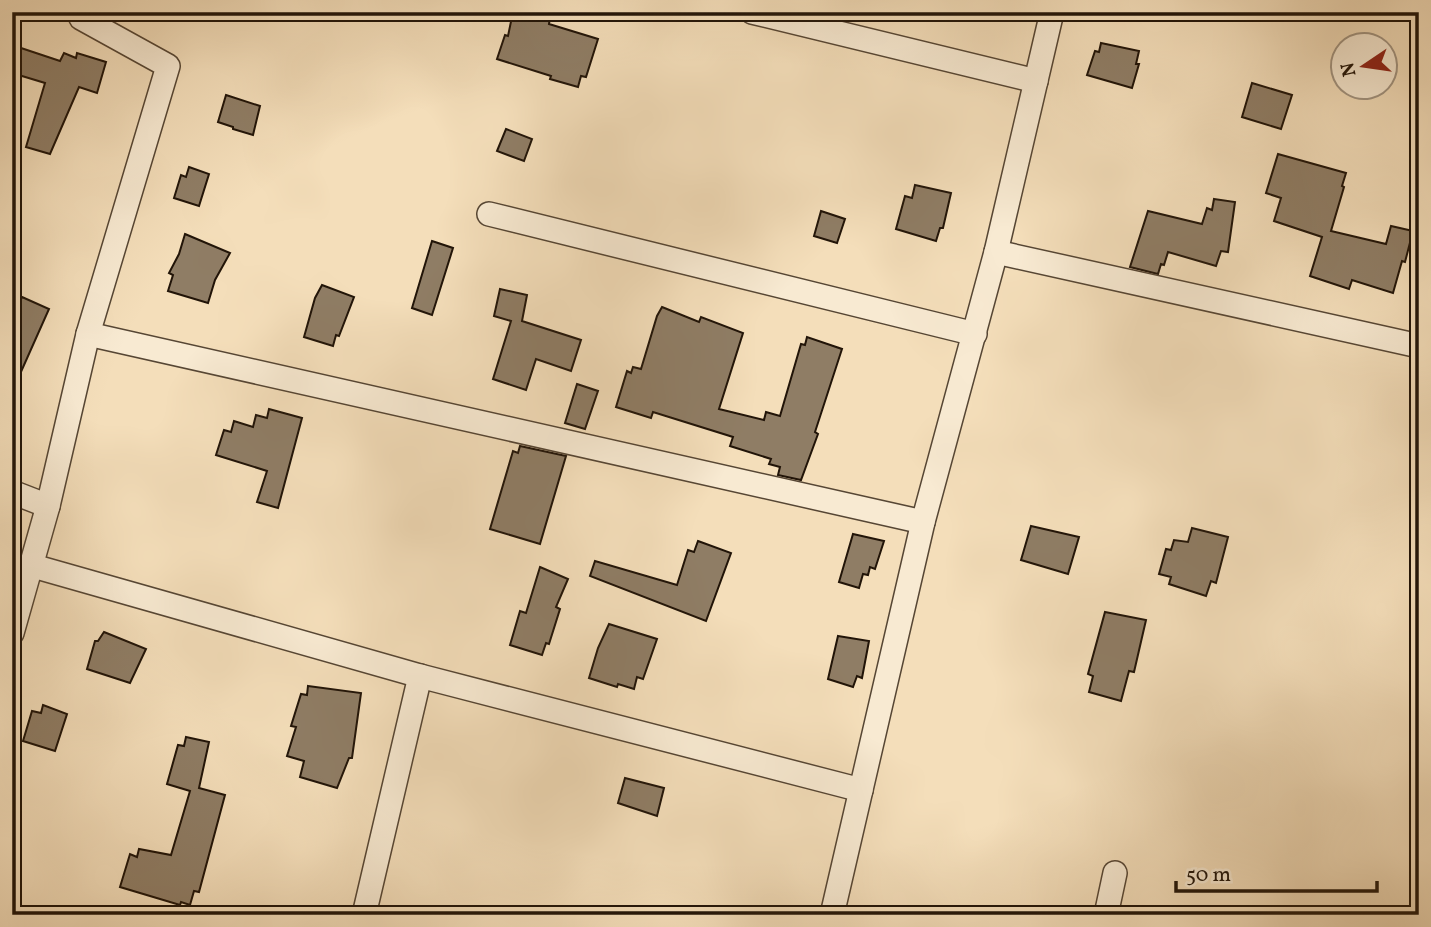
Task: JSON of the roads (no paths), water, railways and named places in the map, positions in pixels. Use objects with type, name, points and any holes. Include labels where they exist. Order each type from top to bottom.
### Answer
[{"type":"street","points":[[12,633],[33,566],[88,334],[168,66],[81,18],[83,12]]},
{"type":"street","points":[[752,12],[1036,81]]},
{"type":"street","points":[[832,915],[923,522],[996,252],[1052,12]]},
{"type":"street","points":[[489,214],[975,334]]},
{"type":"street","points":[[996,252],[1419,346]]},
{"type":"street","points":[[88,334],[923,522]]},
{"type":"street","points":[[12,492],[48,506]]},
{"type":"street","points":[[33,566],[421,676],[861,790]]},
{"type":"street","points":[[364,915],[421,676]]},
{"type":"street","points":[[1106,915],[1115,873]]}]
